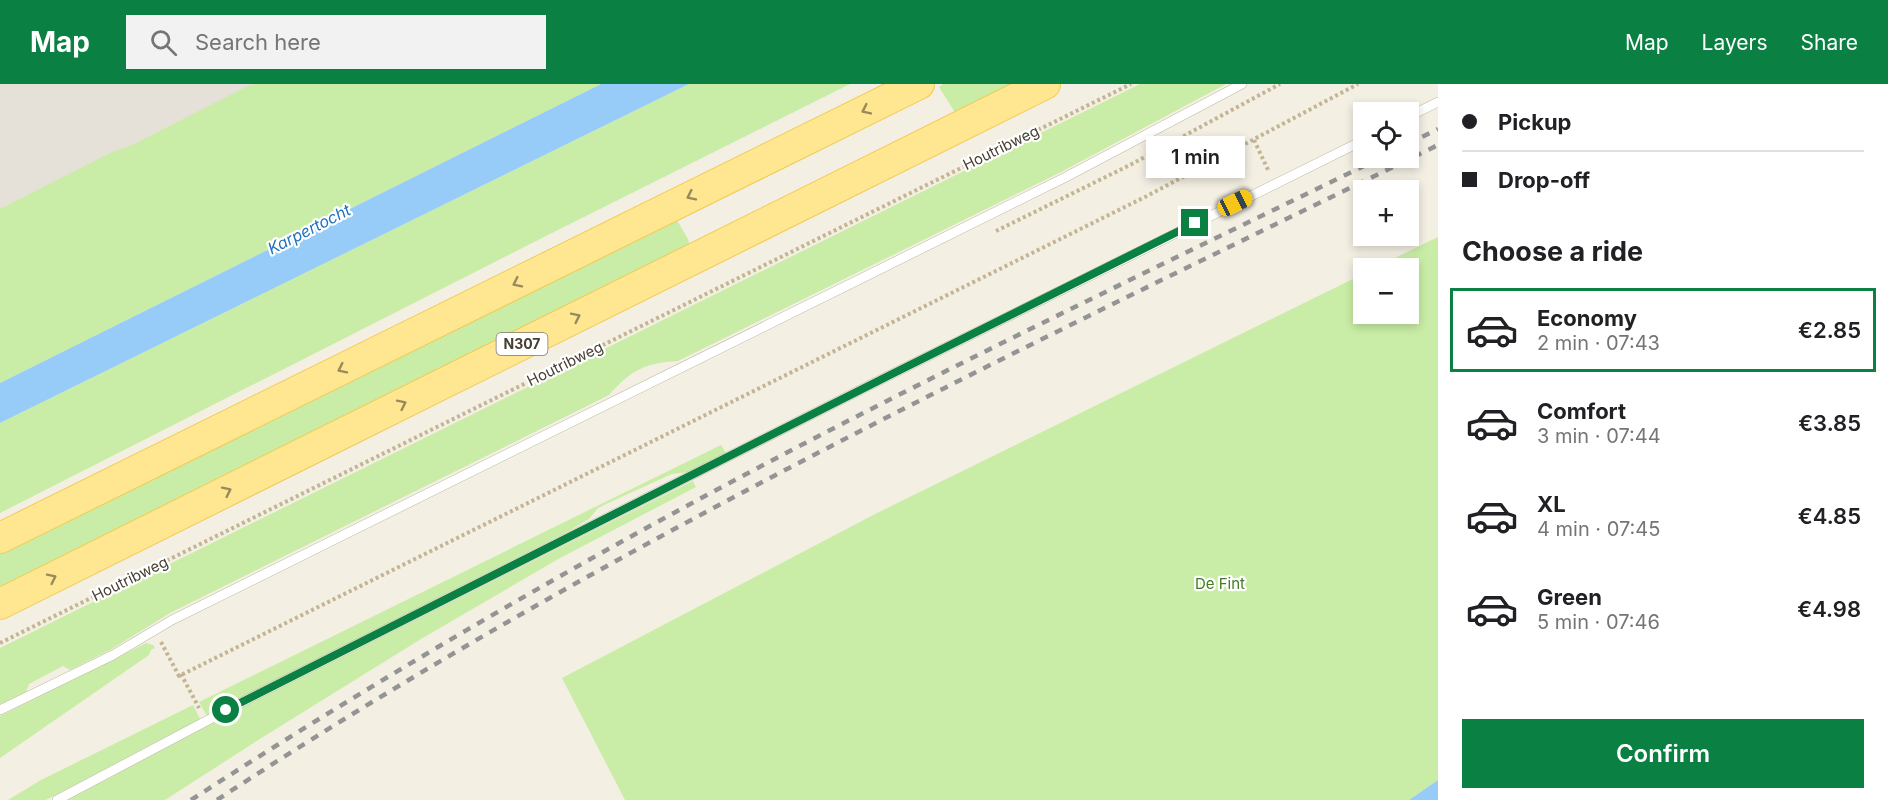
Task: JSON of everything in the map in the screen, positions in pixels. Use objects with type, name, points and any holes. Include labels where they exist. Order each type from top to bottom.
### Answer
[{"type":"main road","points":[[0,538],[919,84]]},
{"type":"main road","name":"N307","points":[[0,604],[1045,84]]},
{"type":"lane","points":[[0,710],[113,655],[172,620],[1033,194],[1242,84]]},
{"type":"lane","points":[[1419,112],[1438,102]]},
{"type":"lane","points":[[57,800],[206,721],[884,377],[1353,145]]},
{"type":"path","name":"Houtribweg","points":[[0,643],[1131,84]]},
{"type":"path","points":[[155,630],[178,676],[986,277],[1254,140],[1358,84]]},
{"type":"path","points":[[1254,140],[1275,183]]},
{"type":"path","points":[[181,674],[206,721]]},
{"type":"shaded area","points":[[0,84],[376,84],[0,274]]},
{"type":"green space","points":[[252,84],[601,84],[0,383],[0,209]]},
{"type":"green space","points":[[689,84],[850,84],[0,513],[0,423]]},
{"type":"green space","points":[[943,84],[1018,84],[956,114],[939,87]]},
{"type":"green space","points":[[1140,84],[1226,84],[1061,172],[678,361],[639,369],[624,379],[609,395],[170,613],[110,650],[70,670],[63,666],[29,684],[26,692],[0,705],[0,648]]},
{"type":"green space","points":[[675,217],[690,247],[0,588],[0,549]]},
{"type":"green space","name":"De Fint","points":[[1438,237],[1438,780],[1409,800],[625,800],[562,678],[877,513],[1353,279],[1353,324],[1419,324],[1419,258],[1395,258]]},
{"type":"green space","points":[[721,445],[726,453],[688,472],[672,474],[598,508],[589,519],[569,531],[207,716],[199,702]]},
{"type":"green space","points":[[693,481],[696,487],[560,558],[421,639],[165,800],[67,800],[246,705]]},
{"type":"green space","points":[[146,643],[155,648],[149,655],[0,758],[0,716]]},
{"type":"green space","points":[[193,705],[200,719],[46,800],[8,800],[41,780]]},
{"type":"water","points":[[601,84],[689,84],[0,423],[0,383]]},
{"type":"water","points":[[1438,780],[1438,800],[1409,800]]},
{"type":"railway","points":[[1419,138],[1438,129]]},
{"type":"railway","points":[[217,800],[364,707],[513,619],[664,535],[971,374],[1438,145]]},
{"type":"railway","points":[[191,800],[428,653],[670,515],[935,377],[1359,168]]},
{"type":"route","points":[[226,710],[1195,223]]},
{"type":"water label","name":"Karpertocht","points":[[309,229]]}]
